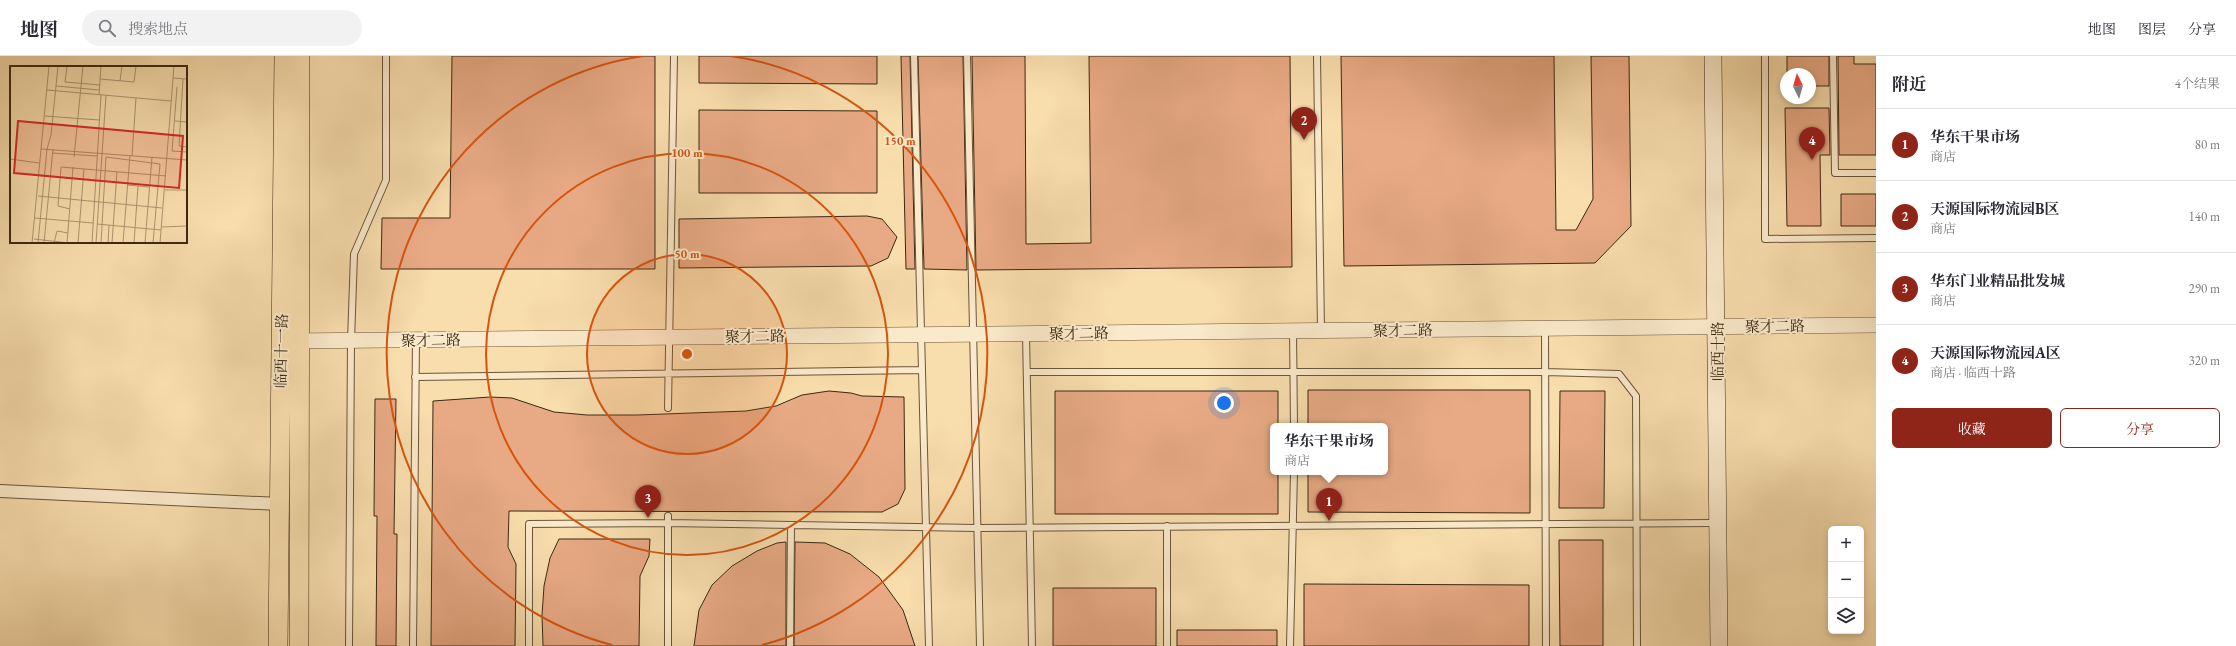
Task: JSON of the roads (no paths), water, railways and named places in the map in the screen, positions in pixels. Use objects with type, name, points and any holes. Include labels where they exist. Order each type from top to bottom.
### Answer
[{"type":"main road","name":"临西十一路","points":[[284,56],[290,341],[299,646]]},
{"type":"main road","name":"临西十一路","points":[[278,646],[280,504],[290,341],[300,56]]},
{"type":"main road","name":"临西十路","points":[[1713,56],[1719,646]]},
{"type":"street","name":"聚才二路","points":[[290,341],[1876,325]]},
{"type":"street","points":[[0,491],[280,504]]},
{"type":"lane","points":[[349,646],[351,340],[354,254],[386,180],[386,56]]},
{"type":"lane","points":[[668,408],[668,337],[674,56]]},
{"type":"lane","points":[[914,56],[929,646]]},
{"type":"lane","points":[[967,56],[980,646]]},
{"type":"lane","points":[[1317,56],[1321,330]]},
{"type":"lane","points":[[1766,56],[1766,239],[1876,238]]},
{"type":"lane","points":[[1833,56],[1835,173],[1876,173]]},
{"type":"lane","points":[[1545,328],[1546,646]]},
{"type":"lane","points":[[1293,331],[1294,423]]},
{"type":"lane","points":[[1026,334],[1032,646]]},
{"type":"lane","points":[[413,646],[416,340]]},
{"type":"lane","points":[[415,377],[921,370]]},
{"type":"lane","points":[[1027,372],[1545,372],[1619,374],[1636,396],[1637,646]]},
{"type":"lane","points":[[1290,646],[1294,475]]},
{"type":"lane","points":[[529,646],[529,524],[668,520],[791,525],[977,528],[1718,523]]},
{"type":"lane","points":[[668,520],[668,646]]},
{"type":"lane","points":[[790,646],[791,525]]},
{"type":"lane","points":[[1167,526],[1167,646]]},
{"type":"place","name":"天源国际物流园B区","points":[[1304,140]]},
{"type":"place","name":"天源国际物流园A区","points":[[1812,160]]},
{"type":"place","name":"华东门业精品批发城","points":[[648,518]]},
{"type":"place","name":"华东干果市场","points":[[1329,521]]}]
